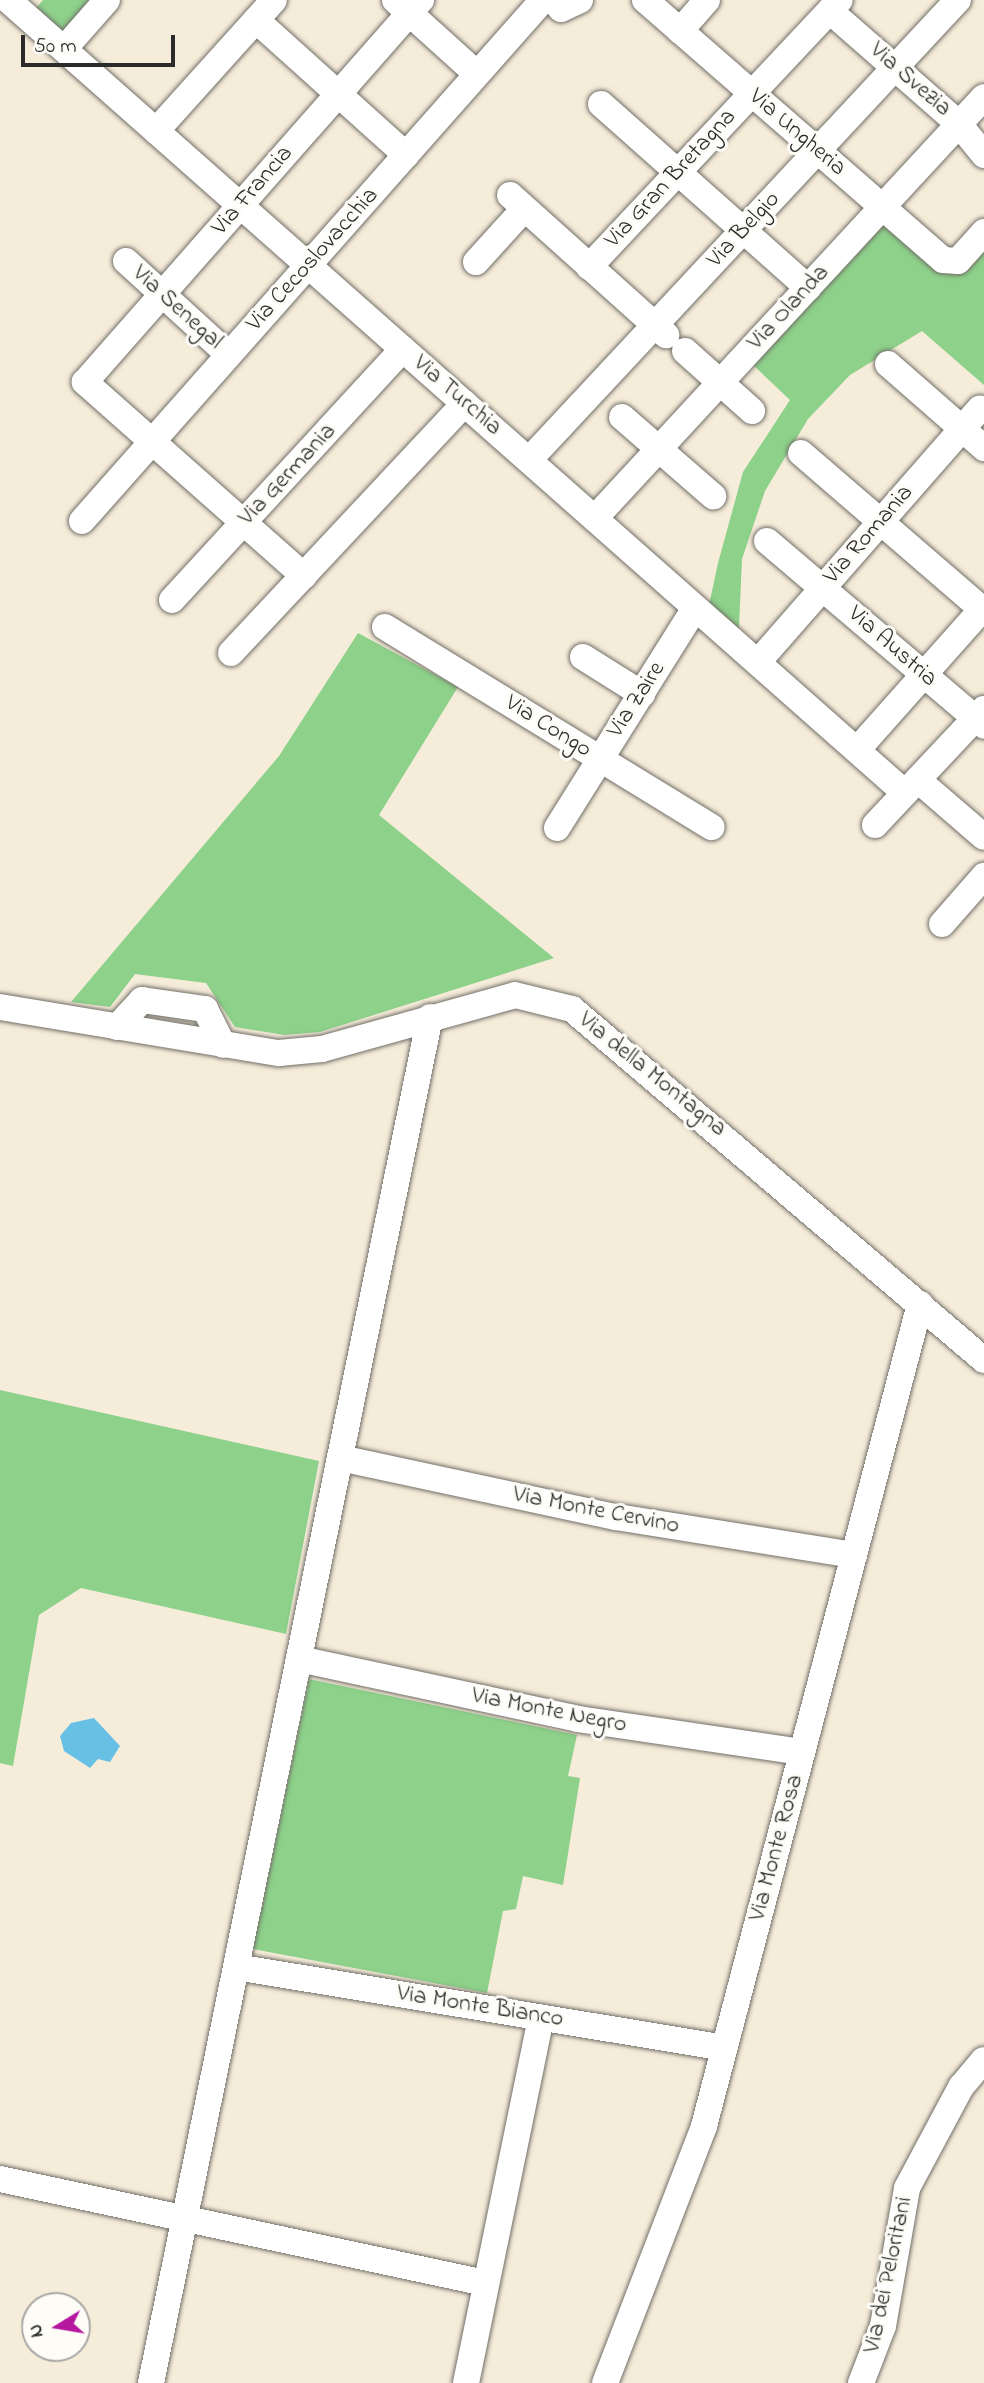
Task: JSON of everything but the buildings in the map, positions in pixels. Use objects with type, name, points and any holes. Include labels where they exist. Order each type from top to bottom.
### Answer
[{"type":"street","name":"Via Turchia","points":[[8,0],[858,750],[984,837]]},
{"type":"street","points":[[64,49],[107,0]]},
{"type":"street","points":[[156,131],[274,0]]},
{"type":"street","name":"Via Cecoslovacchia","points":[[82,521],[543,0]]},
{"type":"street","points":[[553,0],[561,9],[580,0]]},
{"type":"street","name":"Via Ungheria","points":[[645,0],[950,263],[984,232]]},
{"type":"street","points":[[680,31],[707,0]]},
{"type":"street","name":"Via Belgio","points":[[529,460],[668,337],[743,231],[958,0]]},
{"type":"street","points":[[409,4],[477,74]]},
{"type":"street","name":"Via Francia","points":[[152,442],[85,382],[338,94],[409,4]]},
{"type":"street","name":"Via Svezia","points":[[835,5],[895,68],[959,124],[984,155]]},
{"type":"street","name":"Via Gran Bretagna","points":[[589,267],[835,5]]},
{"type":"street","points":[[256,20],[406,155]]},
{"type":"street","name":"Via Olanda","points":[[595,518],[984,97]]},
{"type":"street","points":[[601,104],[808,288]]},
{"type":"street","points":[[475,262],[517,202],[752,411]]},
{"type":"street","name":"Via Senegal","points":[[126,261],[229,355]]},
{"type":"street","name":"Via Germania","points":[[172,600],[403,349]]},
{"type":"street","points":[[888,364],[984,448]]},
{"type":"street","points":[[231,653],[465,403]]},
{"type":"street","name":"Via Romania","points":[[758,662],[980,408]]},
{"type":"street","points":[[622,417],[713,496]]},
{"type":"street","points":[[152,442],[304,576]]},
{"type":"street","points":[[801,453],[983,609],[858,750]]},
{"type":"street","name":"Via Austria","points":[[767,541],[924,675],[981,718]]},
{"type":"street","name":"Via Zaire","points":[[557,828],[695,608]]},
{"type":"street","name":"Via Congo","points":[[384,627],[712,827]]},
{"type":"street","points":[[583,657],[642,694]]},
{"type":"street","points":[[875,825],[981,718]]},
{"type":"street","points":[[942,923],[984,876]]},
{"type":"street","name":"Via della Montagna","points":[[0,1007],[279,1053],[322,1049],[515,995],[572,1009],[984,1360]]},
{"type":"street","points":[[150,2383],[430,1017]]},
{"type":"street","name":"Via Monte Rosa","points":[[606,2383],[704,2126],[920,1304]]},
{"type":"street","name":"Via Monte Cervino","points":[[340,1458],[616,1517],[854,1555]]},
{"type":"street","name":"Via Monte Negro","points":[[299,1659],[578,1719],[802,1752]]},
{"type":"street","name":"Via Monte Bianco","points":[[236,1967],[724,2048]]},
{"type":"street","points":[[466,2383],[541,2018]]},
{"type":"street","name":"Via dei Peloritani","points":[[861,2383],[883,2326],[907,2188],[961,2087],[984,2060]]},
{"type":"street","points":[[0,2179],[485,2283]]},
{"type":"green space","points":[[43,0],[92,0],[63,33],[36,8]]},
{"type":"green space","points":[[886,222],[938,270],[984,247],[984,385],[922,331],[850,375],[808,419],[765,491],[742,559],[739,628],[709,605],[718,563],[743,472],[790,400],[752,364]]},
{"type":"green space","points":[[358,633],[458,687],[379,815],[554,958],[320,1032],[284,1035],[235,1027],[206,983],[135,974],[110,1007],[71,1002],[279,756]]},
{"type":"green space","points":[[0,1390],[319,1461],[286,1634],[81,1588],[39,1615],[13,1766],[0,1763]]},
{"type":"green space","points":[[309,1679],[577,1735],[568,1776],[580,1778],[563,1885],[523,1876],[516,1909],[503,1911],[487,1993],[253,1949]]},
{"type":"water","points":[[94,1718],[120,1746],[110,1762],[98,1759],[90,1768],[64,1751],[60,1736],[71,1723]]}]
